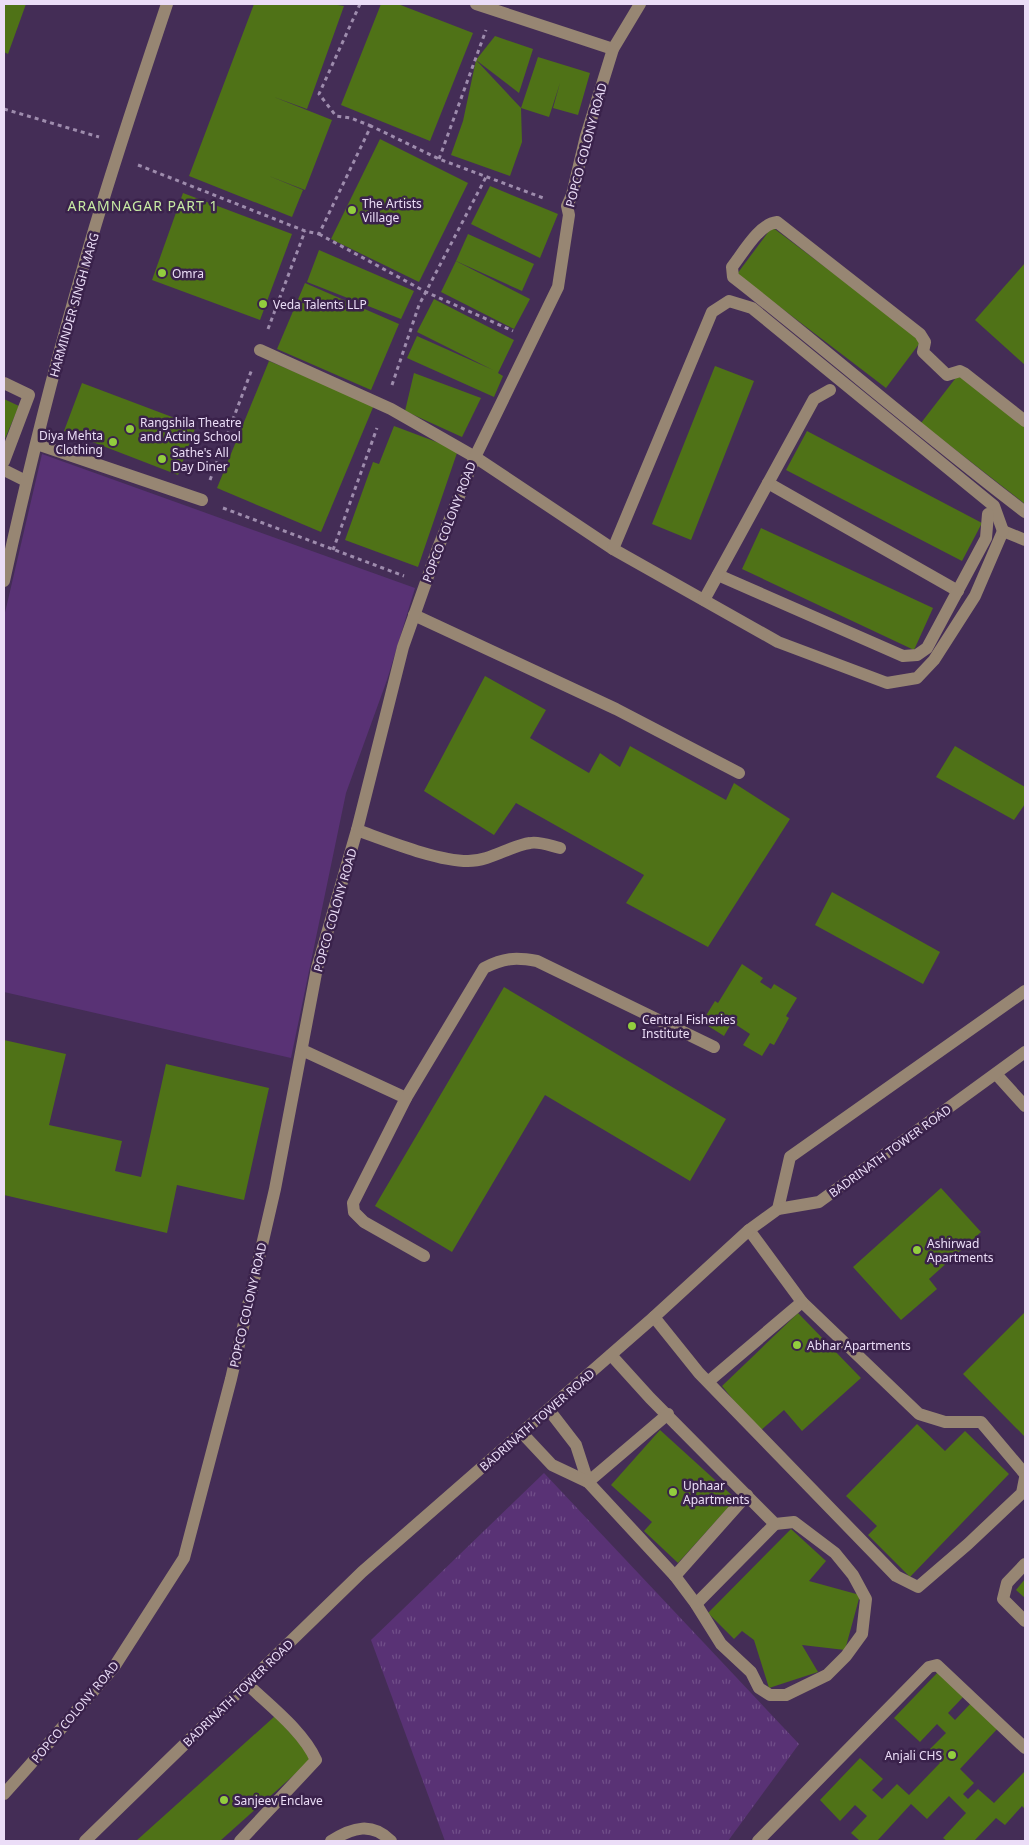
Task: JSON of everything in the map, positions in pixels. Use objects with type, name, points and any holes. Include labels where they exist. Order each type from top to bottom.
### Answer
[{"type":"street","name":"HARMINDER SINGH MARG","points":[[4,580],[42,416],[81,277],[117,156],[166,4]]},
{"type":"street","points":[[476,4],[613,49]]},
{"type":"street","name":"POPCO COLONY ROAD","points":[[4,1794],[114,1668],[184,1558],[233,1370],[274,1189],[317,968],[358,830],[403,647],[438,548],[475,457],[558,287],[569,216],[567,206],[572,195],[586,136],[613,49],[640,4]]},
{"type":"street","points":[[1025,421],[964,373],[960,371],[947,375],[924,352],[925,342],[920,334],[777,222],[770,222],[763,227],[732,267],[733,277],[1025,512]]},
{"type":"street","points":[[260,350],[385,406],[475,457],[612,549],[778,642],[887,683],[917,678],[934,660],[975,596],[1003,531],[994,506],[752,308],[729,301],[712,312],[612,549]]},
{"type":"street","points":[[800,349],[810,338]]},
{"type":"street","points":[[4,382],[29,395],[4,461]]},
{"type":"street","points":[[704,600],[814,399],[830,390]]},
{"type":"street","points":[[37,444],[202,500]]},
{"type":"street","points":[[4,470],[26,481]]},
{"type":"street","points":[[768,483],[958,590]]},
{"type":"street","points":[[980,495],[989,484]]},
{"type":"street","points":[[718,575],[903,656],[917,655],[927,648],[986,538],[988,514]]},
{"type":"street","points":[[1003,531],[1025,540]]},
{"type":"street","points":[[414,615],[616,709],[739,773]]},
{"type":"street","points":[[358,830],[443,858],[469,861],[496,855],[532,842],[560,848]]},
{"type":"street","points":[[424,1256],[364,1222],[354,1212],[353,1203],[406,1098],[484,968],[500,960],[518,958],[537,961],[714,1047]]},
{"type":"street","points":[[778,1209],[790,1157],[1025,991]]},
{"type":"street","points":[[302,1050],[406,1098]]},
{"type":"street","name":"BADRINATH TOWER ROAD","points":[[85,1841],[362,1572],[654,1318],[749,1230],[778,1209],[819,1202],[1025,1052]]},
{"type":"street","points":[[996,1074],[1025,1106]]},
{"type":"street","points":[[654,1318],[699,1373],[709,1381],[896,1576],[918,1587],[968,1544],[1022,1493],[1025,1476],[981,1422],[945,1422],[920,1414],[802,1302],[749,1230]]},
{"type":"street","points":[[709,1381],[802,1302]]},
{"type":"street","points":[[611,1356],[775,1524]]},
{"type":"street","points":[[548,1410],[576,1445],[588,1482]]},
{"type":"street","points":[[588,1482],[668,1414]]},
{"type":"street","points":[[522,1433],[552,1465],[588,1482],[674,1576],[696,1604],[721,1644],[751,1672],[759,1688],[770,1695],[786,1695],[827,1675],[846,1656],[862,1634],[866,1599],[853,1576],[834,1553],[794,1522],[775,1524],[696,1604]]},
{"type":"street","points":[[674,1576],[747,1495]]},
{"type":"street","points":[[1025,1564],[1007,1583],[1003,1599],[1025,1621]]},
{"type":"street","points":[[758,1841],[929,1667],[937,1665],[1025,1748]]},
{"type":"street","points":[[240,1841],[316,1760],[306,1744],[289,1724],[247,1684]]},
{"type":"street","points":[[331,1841],[356,1829],[370,1828],[384,1834],[391,1841]]},
{"type":"path","points":[[360,4],[319,94],[336,116],[350,118],[371,126],[439,159],[567,206]]},
{"type":"path","points":[[439,159],[476,60],[492,10]]},
{"type":"path","points":[[4,109],[121,144]]},
{"type":"path","points":[[319,234],[371,126]]},
{"type":"path","points":[[117,156],[305,231],[319,234],[426,292],[532,340]]},
{"type":"path","points":[[333,550],[419,305],[486,177]]},
{"type":"path","points":[[202,500],[426,583]]},
{"type":"green space","points":[[42,454],[415,588],[387,680],[346,793],[291,1058],[4,992],[4,617]]},
{"type":"green space","points":[[544,1473],[799,1744],[728,1841],[445,1841],[371,1640]]},
{"type":"building","points":[[4,4],[26,4],[8,54],[4,52]]},
{"type":"building","points":[[254,4],[331,4],[344,6],[307,109],[274,97],[332,120],[305,190],[269,176],[303,190],[292,217],[189,176]]},
{"type":"building","points":[[381,4],[398,4],[473,33],[430,141],[341,105]]},
{"type":"building","points":[[495,36],[533,49],[519,93],[476,60]]},
{"type":"building","points":[[538,57],[590,73],[578,115],[553,108],[560,83],[549,117],[521,108]]},
{"type":"building","points":[[476,60],[521,108],[522,142],[510,176],[451,155],[463,121]]},
{"type":"building","points":[[380,139],[468,183],[419,282],[331,239]]},
{"type":"building","points":[[490,186],[558,214],[540,258],[471,224]]},
{"type":"building","points":[[183,193],[292,234],[260,320],[152,280]]},
{"type":"building","points":[[772,227],[922,340],[886,388],[737,274]]},
{"type":"building","points":[[468,234],[534,264],[522,291],[456,261]]},
{"type":"building","points":[[319,250],[414,291],[401,319],[307,282]]},
{"type":"building","points":[[456,261],[530,299],[514,329],[441,292]]},
{"type":"building","points":[[1025,263],[1025,365],[975,320]]},
{"type":"building","points":[[305,283],[399,324],[371,390],[277,349]]},
{"type":"building","points":[[434,299],[514,340],[498,373],[503,376],[494,397],[407,358],[417,336],[493,370],[417,332]]},
{"type":"building","points":[[269,361],[374,405],[321,532],[217,488]]},
{"type":"building","points":[[715,366],[754,381],[691,540],[652,524]]},
{"type":"building","points":[[414,373],[481,398],[462,437],[405,411]]},
{"type":"building","points":[[958,375],[1025,427],[1025,504],[921,423]]},
{"type":"building","name":"Rangshila Theatre and Acting School","points":[[82,383],[196,426],[178,475],[64,431]]},
{"type":"building","points":[[4,399],[19,406],[4,441]]},
{"type":"building","points":[[394,426],[458,450],[418,567],[345,540],[373,462],[379,464]]},
{"type":"building","points":[[807,431],[982,523],[962,561],[786,470]]},
{"type":"building","points":[[761,528],[933,608],[914,650],[742,569]]},
{"type":"building","points":[[485,676],[546,710],[530,738],[589,773],[600,753],[620,767],[630,746],[726,800],[734,783],[790,819],[708,947],[626,903],[644,875],[516,803],[494,835],[424,791]]},
{"type":"building","points":[[955,746],[1025,787],[1025,804],[1014,820],[936,777]]},
{"type":"building","points":[[832,892],[940,952],[923,984],[815,925]]},
{"type":"building","points":[[742,964],[763,978],[760,982],[771,989],[774,984],[797,998],[786,1016],[789,1018],[774,1045],[770,1043],[762,1056],[743,1045],[750,1034],[732,1022],[724,1036],[702,1022],[715,1001],[718,1003]]},
{"type":"building","points":[[504,987],[726,1119],[690,1181],[545,1095],[452,1252],[375,1206]]},
{"type":"building","points":[[4,1040],[66,1054],[49,1125],[122,1141],[115,1171],[141,1177],[166,1064],[269,1088],[244,1200],[177,1185],[167,1233],[4,1195]]},
{"type":"building","name":"Ashirwad Apartments","points":[[941,1188],[981,1232],[929,1279],[937,1289],[901,1320],[853,1267]]},
{"type":"building","points":[[1025,1312],[1025,1437],[963,1374]]},
{"type":"building","name":"Abhar Apartments","points":[[798,1313],[861,1378],[802,1431],[784,1410],[759,1432],[722,1386]]},
{"type":"building","points":[[917,1424],[945,1451],[965,1431],[1009,1474],[910,1577],[868,1535],[877,1526],[846,1496]]},
{"type":"building","name":"Uphaar Apartments","points":[[660,1430],[736,1499],[678,1563],[644,1531],[652,1522],[611,1485]]},
{"type":"building","points":[[791,1529],[826,1561],[809,1581],[860,1595],[845,1650],[802,1645],[818,1672],[769,1688],[754,1640],[742,1631],[734,1639],[708,1613]]},
{"type":"building","points":[[1025,1579],[1025,1598],[1016,1590]]},
{"type":"building","name":"Anjali CHS","points":[[938,1672],[964,1696],[948,1713],[955,1720],[972,1702],[999,1727],[960,1769],[974,1783],[963,1794],[968,1799],[978,1789],[994,1803],[1025,1771],[1025,1809],[1022,1806],[1005,1825],[996,1818],[974,1841],[947,1841],[943,1838],[966,1813],[949,1796],[927,1819],[911,1804],[877,1841],[860,1841],[851,1833],[867,1816],[855,1805],[840,1821],[820,1800],[860,1758],[883,1779],[872,1790],[882,1799],[897,1784],[909,1795],[940,1763],[928,1751],[946,1733],[937,1724],[920,1742],[894,1718]]},
{"type":"building","name":"Sanjeev Enclave","points":[[275,1716],[313,1758],[220,1841],[136,1841]]},
{"type":"place","name":"The Artists Village","points":[[352,210]]},
{"type":"place","name":"Omra","points":[[162,273]]},
{"type":"place","name":"Veda Talents LLP","points":[[263,304]]},
{"type":"place","name":"Rangshila Theatre and Acting School","points":[[130,429]]},
{"type":"place","name":"Diya Mehta Clothing","points":[[113,442]]},
{"type":"place","name":"Sathe's All Day Diner","points":[[162,459]]},
{"type":"place","name":"Central Fisheries Institute","points":[[632,1026]]},
{"type":"place","name":"Ashirwad Apartments","points":[[917,1250]]},
{"type":"place","name":"Abhar Apartments","points":[[797,1345]]},
{"type":"place","name":"Uphaar Apartments","points":[[673,1492]]},
{"type":"place","name":"Anjali CHS","points":[[952,1755]]},
{"type":"place","name":"Sanjeev Enclave","points":[[224,1800]]},
{"type":"district","name":"ARAMNAGAR PART 1","points":[[143,205]]}]
